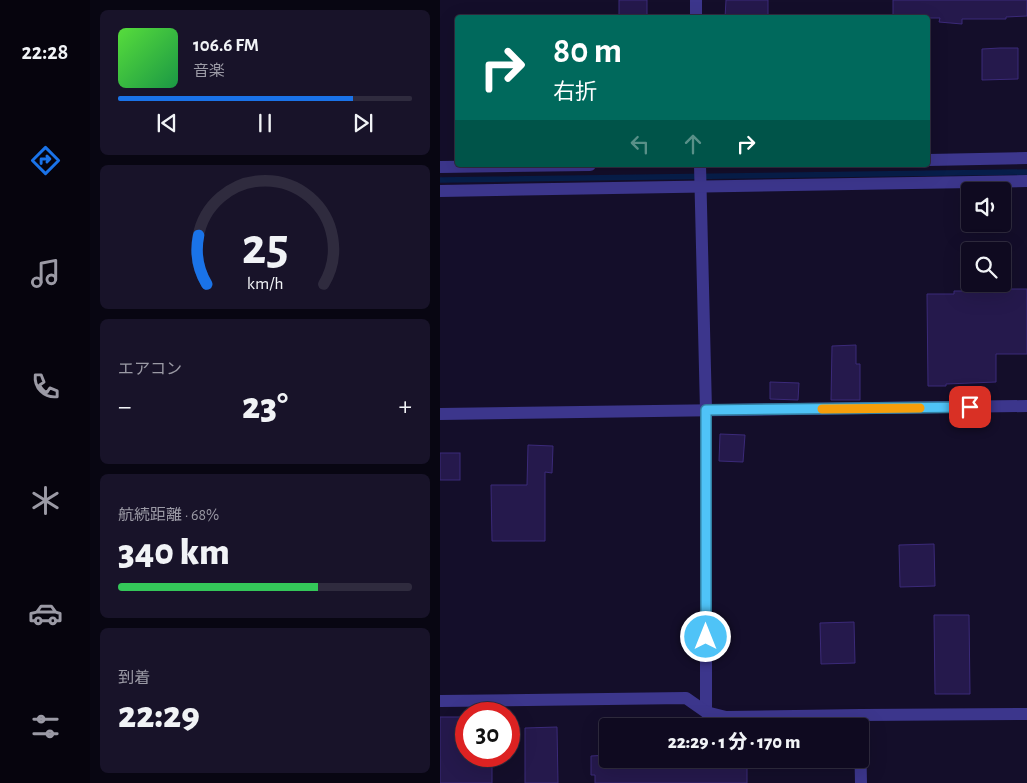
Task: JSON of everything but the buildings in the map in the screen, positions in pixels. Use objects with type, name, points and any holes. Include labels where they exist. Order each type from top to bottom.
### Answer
[{"type":"street","points":[[696,0],[696,15]]},
{"type":"street","points":[[930,160],[1027,158]]},
{"type":"street","points":[[440,167],[455,167]]},
{"type":"street","points":[[700,167],[706,410],[706,712]]},
{"type":"street","points":[[440,191],[1027,181]]},
{"type":"street","points":[[440,414],[1027,406]]},
{"type":"street","points":[[440,701],[686,698],[706,712],[726,718]]},
{"type":"street","points":[[869,720],[1027,714]]},
{"type":"street","points":[[861,768],[861,783]]},
{"type":"waterway","points":[[440,180],[1027,172]]},
{"type":"slow traffic","points":[[822,409],[920,408]]},
{"type":"route","points":[[706,637],[706,410],[970,407]]}]
